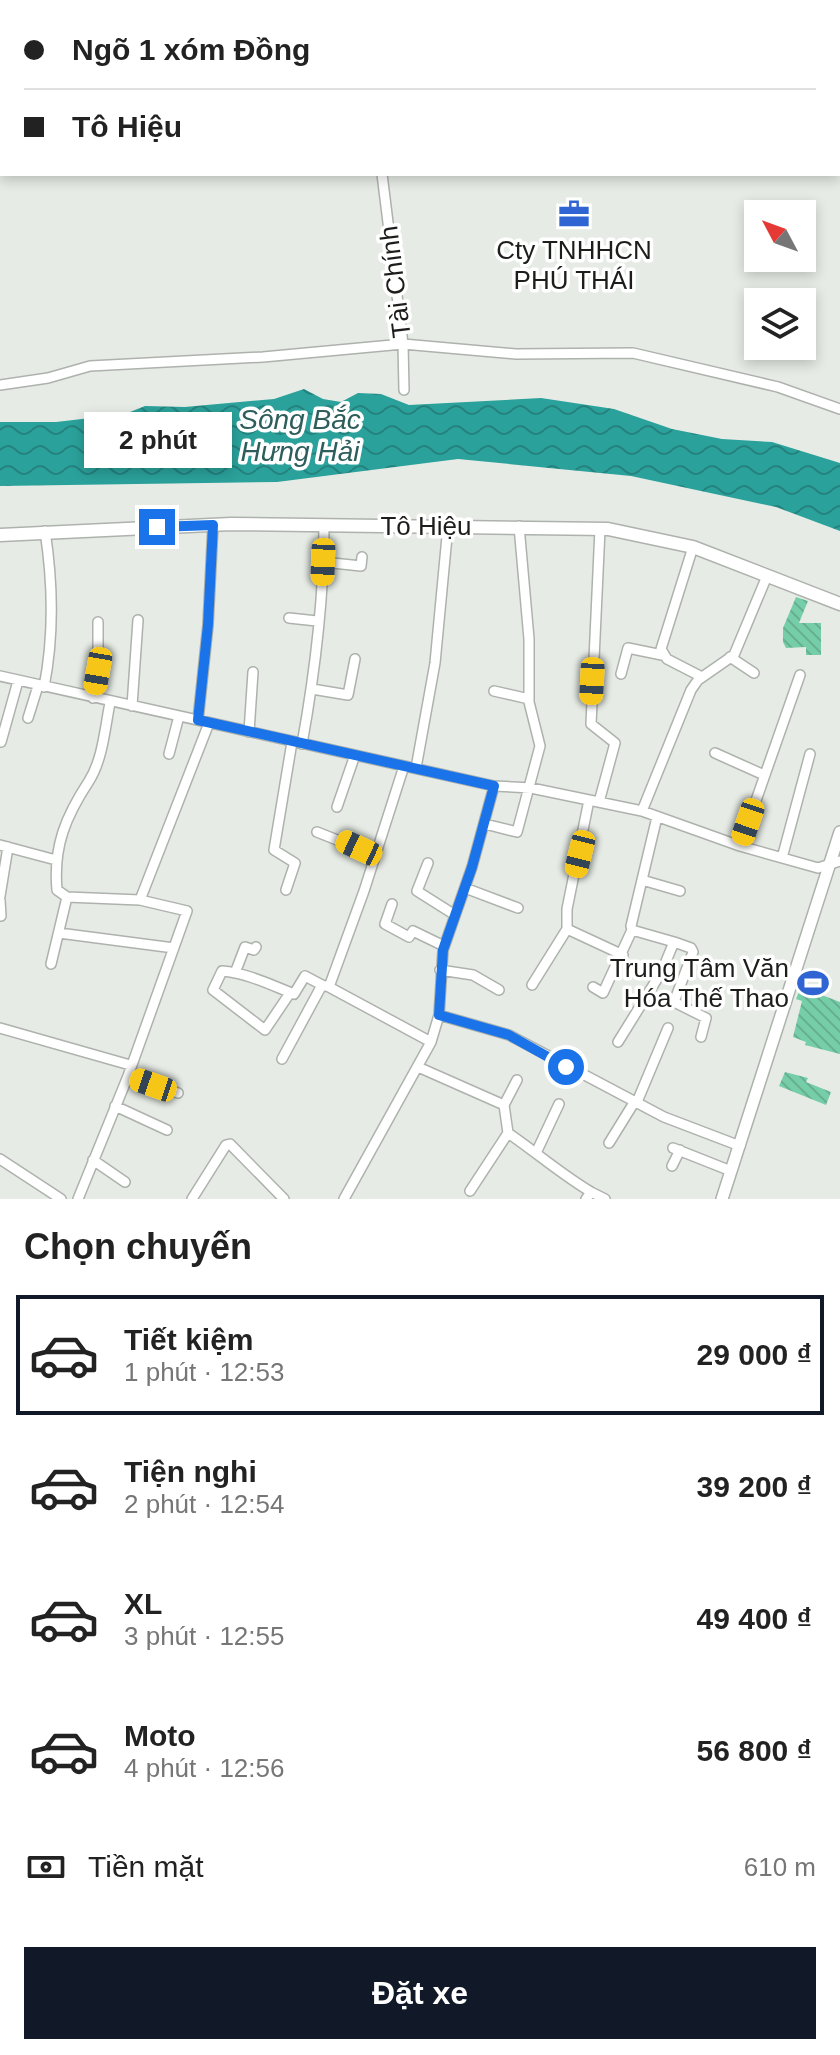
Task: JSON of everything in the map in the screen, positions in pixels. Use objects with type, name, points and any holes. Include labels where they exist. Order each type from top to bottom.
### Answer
[{"type":"main road","name":"Tô Hiệu","points":[[0,535],[213,525],[600,529],[693,547],[840,604]]},
{"type":"street","name":"Tài Chính","points":[[382,176],[403,344],[404,390]]},
{"type":"street","points":[[0,385],[48,378],[90,366],[263,357],[403,344],[516,354],[633,353],[778,387],[840,409]]},
{"type":"street","points":[[140,900],[183,796],[203,721],[213,525]]},
{"type":"street","points":[[286,890],[295,863],[274,850],[312,689],[324,525]]},
{"type":"street","points":[[416,768],[435,663],[448,526]]},
{"type":"street","points":[[485,824],[517,832],[540,746],[529,699],[529,639],[519,526]]},
{"type":"street","points":[[532,985],[567,929],[567,909],[594,801],[615,743],[591,724],[600,529]]},
{"type":"street","points":[[28,718],[50,656],[51,589],[45,531]]},
{"type":"street","points":[[662,655],[661,649],[693,547]]},
{"type":"street","points":[[323,562],[361,566],[362,557]]},
{"type":"street","points":[[642,811],[686,702],[702,677],[730,657],[755,611],[767,576]]},
{"type":"street","points":[[289,618],[317,621]]},
{"type":"street","points":[[132,706],[138,620]]},
{"type":"street","points":[[93,698],[98,671],[98,622]]},
{"type":"street","points":[[621,674],[628,648],[662,655],[702,677]]},
{"type":"street","points":[[730,657],[754,673]]},
{"type":"street","points":[[312,689],[348,695],[355,659]]},
{"type":"street","points":[[249,732],[253,672]]},
{"type":"street","points":[[740,846],[800,675]]},
{"type":"street","points":[[0,676],[67,694],[494,786],[531,788],[642,811],[740,846],[818,868],[834,863]]},
{"type":"street","points":[[1,742],[18,681]]},
{"type":"street","points":[[494,691],[529,699]]},
{"type":"street","points":[[78,1199],[128,1076],[187,911],[140,900],[67,897],[57,890],[59,834],[88,783],[100,750],[110,703]]},
{"type":"street","points":[[169,754],[179,716]]},
{"type":"street","points":[[715,753],[764,775]]},
{"type":"street","points":[[782,858],[810,754]]},
{"type":"street","points":[[337,807],[355,755]]},
{"type":"street","points":[[282,1059],[325,986],[375,855],[404,766]]},
{"type":"street","points":[[344,1199],[431,1042],[439,1015],[444,946],[485,824],[494,786]]},
{"type":"street","points":[[593,987],[603,993],[623,955],[632,930],[657,817]]},
{"type":"street","points":[[317,832],[375,855]]},
{"type":"street","points":[[722,1199],[834,863],[840,832]]},
{"type":"street","points":[[1,916],[4,846],[56,860]]},
{"type":"street","points":[[428,863],[417,891],[455,915]]},
{"type":"street","points":[[642,880],[680,891]]},
{"type":"street","points":[[465,888],[518,908]]},
{"type":"street","points":[[51,964],[67,897]]},
{"type":"street","points":[[392,904],[385,924],[409,937],[413,931],[444,946]]},
{"type":"street","points":[[567,929],[623,955]]},
{"type":"street","points":[[632,930],[691,948],[693,952],[674,1002],[706,1018],[701,1037]]},
{"type":"street","points":[[59,933],[174,948]]},
{"type":"street","points":[[618,1042],[662,971],[674,942]]},
{"type":"street","points":[[235,973],[245,947],[254,950],[256,947]]},
{"type":"street","points":[[440,970],[473,975],[499,990]]},
{"type":"street","points":[[290,993],[265,1030],[213,990],[222,971],[294,994],[305,976],[431,1042]]},
{"type":"street","points":[[439,1015],[509,1035],[664,1117],[740,1146]]},
{"type":"street","points":[[0,1028],[130,1065]]},
{"type":"street","points":[[609,1143],[636,1102],[668,1028]]},
{"type":"street","points":[[418,1067],[504,1105]]},
{"type":"street","points":[[128,1076],[178,1093]]},
{"type":"street","points":[[470,1191],[508,1133],[504,1105],[517,1080]]},
{"type":"street","points":[[536,1153],[559,1104]]},
{"type":"street","points":[[115,1106],[167,1130]]},
{"type":"street","points":[[508,1133],[588,1196],[605,1199]]},
{"type":"street","points":[[192,1199],[226,1145],[230,1144],[284,1199]]},
{"type":"street","points":[[672,1166],[676,1149],[731,1171]]},
{"type":"street","points":[[0,1159],[61,1199]]},
{"type":"street","points":[[93,1160],[125,1182]]},
{"type":"water","name":"Sông Bắc Hưng Hải","points":[[304,389],[323,399],[341,402],[358,393],[381,394],[409,405],[541,398],[614,409],[672,429],[722,439],[772,442],[840,463],[840,531],[776,507],[631,476],[458,459],[277,482],[0,486],[0,422],[56,422],[125,414],[145,406],[185,407],[274,399]]},
{"type":"building","points":[[796,597],[808,601],[799,623],[821,623],[821,655],[806,655],[806,647],[786,648],[783,642],[783,628]]},
{"type":"building","points":[[801,987],[840,1002],[840,1054],[805,1045],[806,1042],[793,1037],[802,1001],[796,999]]},
{"type":"building","points":[[785,1072],[808,1078],[806,1082],[831,1092],[826,1105],[779,1086]]},
{"type":"place","name":"Cty TNHHCN PHÚ THÁI","points":[[574,214]]},
{"type":"place","name":"Trung Tâm Văn Hóa Thế Thao","points":[[813,983]]},
{"type":"route","points":[[157,527],[213,525],[208,625],[198,720],[494,786],[472,867],[443,950],[439,1015],[509,1035],[566,1067]]}]
